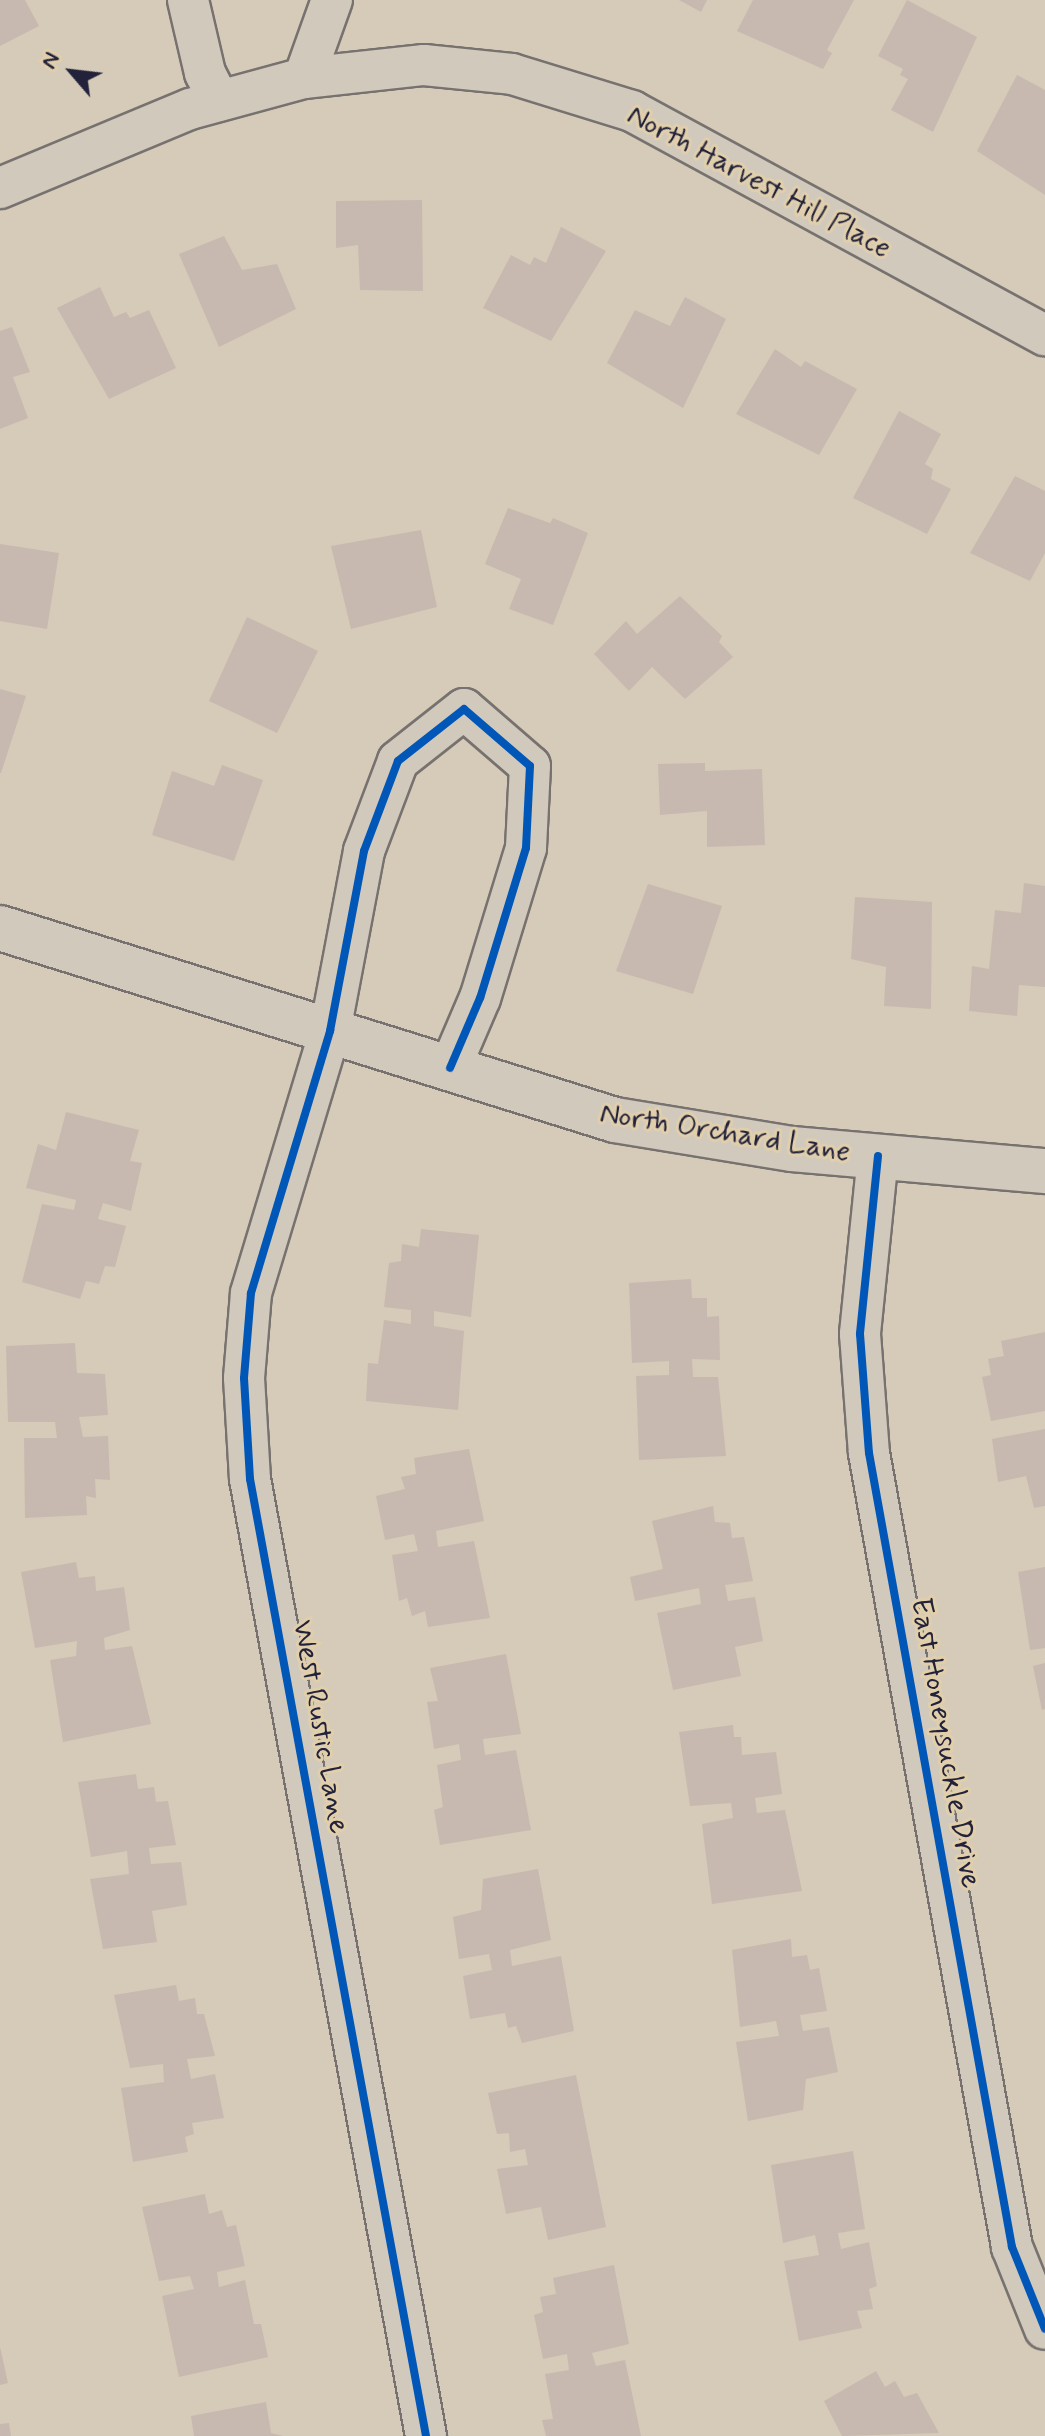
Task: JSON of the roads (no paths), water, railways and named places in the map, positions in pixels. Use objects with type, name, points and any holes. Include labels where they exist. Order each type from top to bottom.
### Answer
[{"type":"street","points":[[188,0],[205,73],[219,101]]},
{"type":"street","points":[[304,78],[332,0]]},
{"type":"street","name":"North Harvest Hill Place","points":[[0,188],[219,101],[304,78],[424,65],[512,74],[632,111],[1045,335]]},
{"type":"street","name":"West Rustic Lane","points":[[426,2436],[250,1479],[244,1378],[251,1293],[330,1031],[364,851],[398,761],[464,709],[530,766],[526,848],[480,998],[450,1068]]},
{"type":"street","name":"North Orchard Lane","points":[[0,928],[615,1120],[792,1149],[1045,1171]]},
{"type":"street","name":"East Honeysuckle Drive","points":[[878,1156],[860,1334],[869,1453],[1012,2247],[1045,2329]]}]
